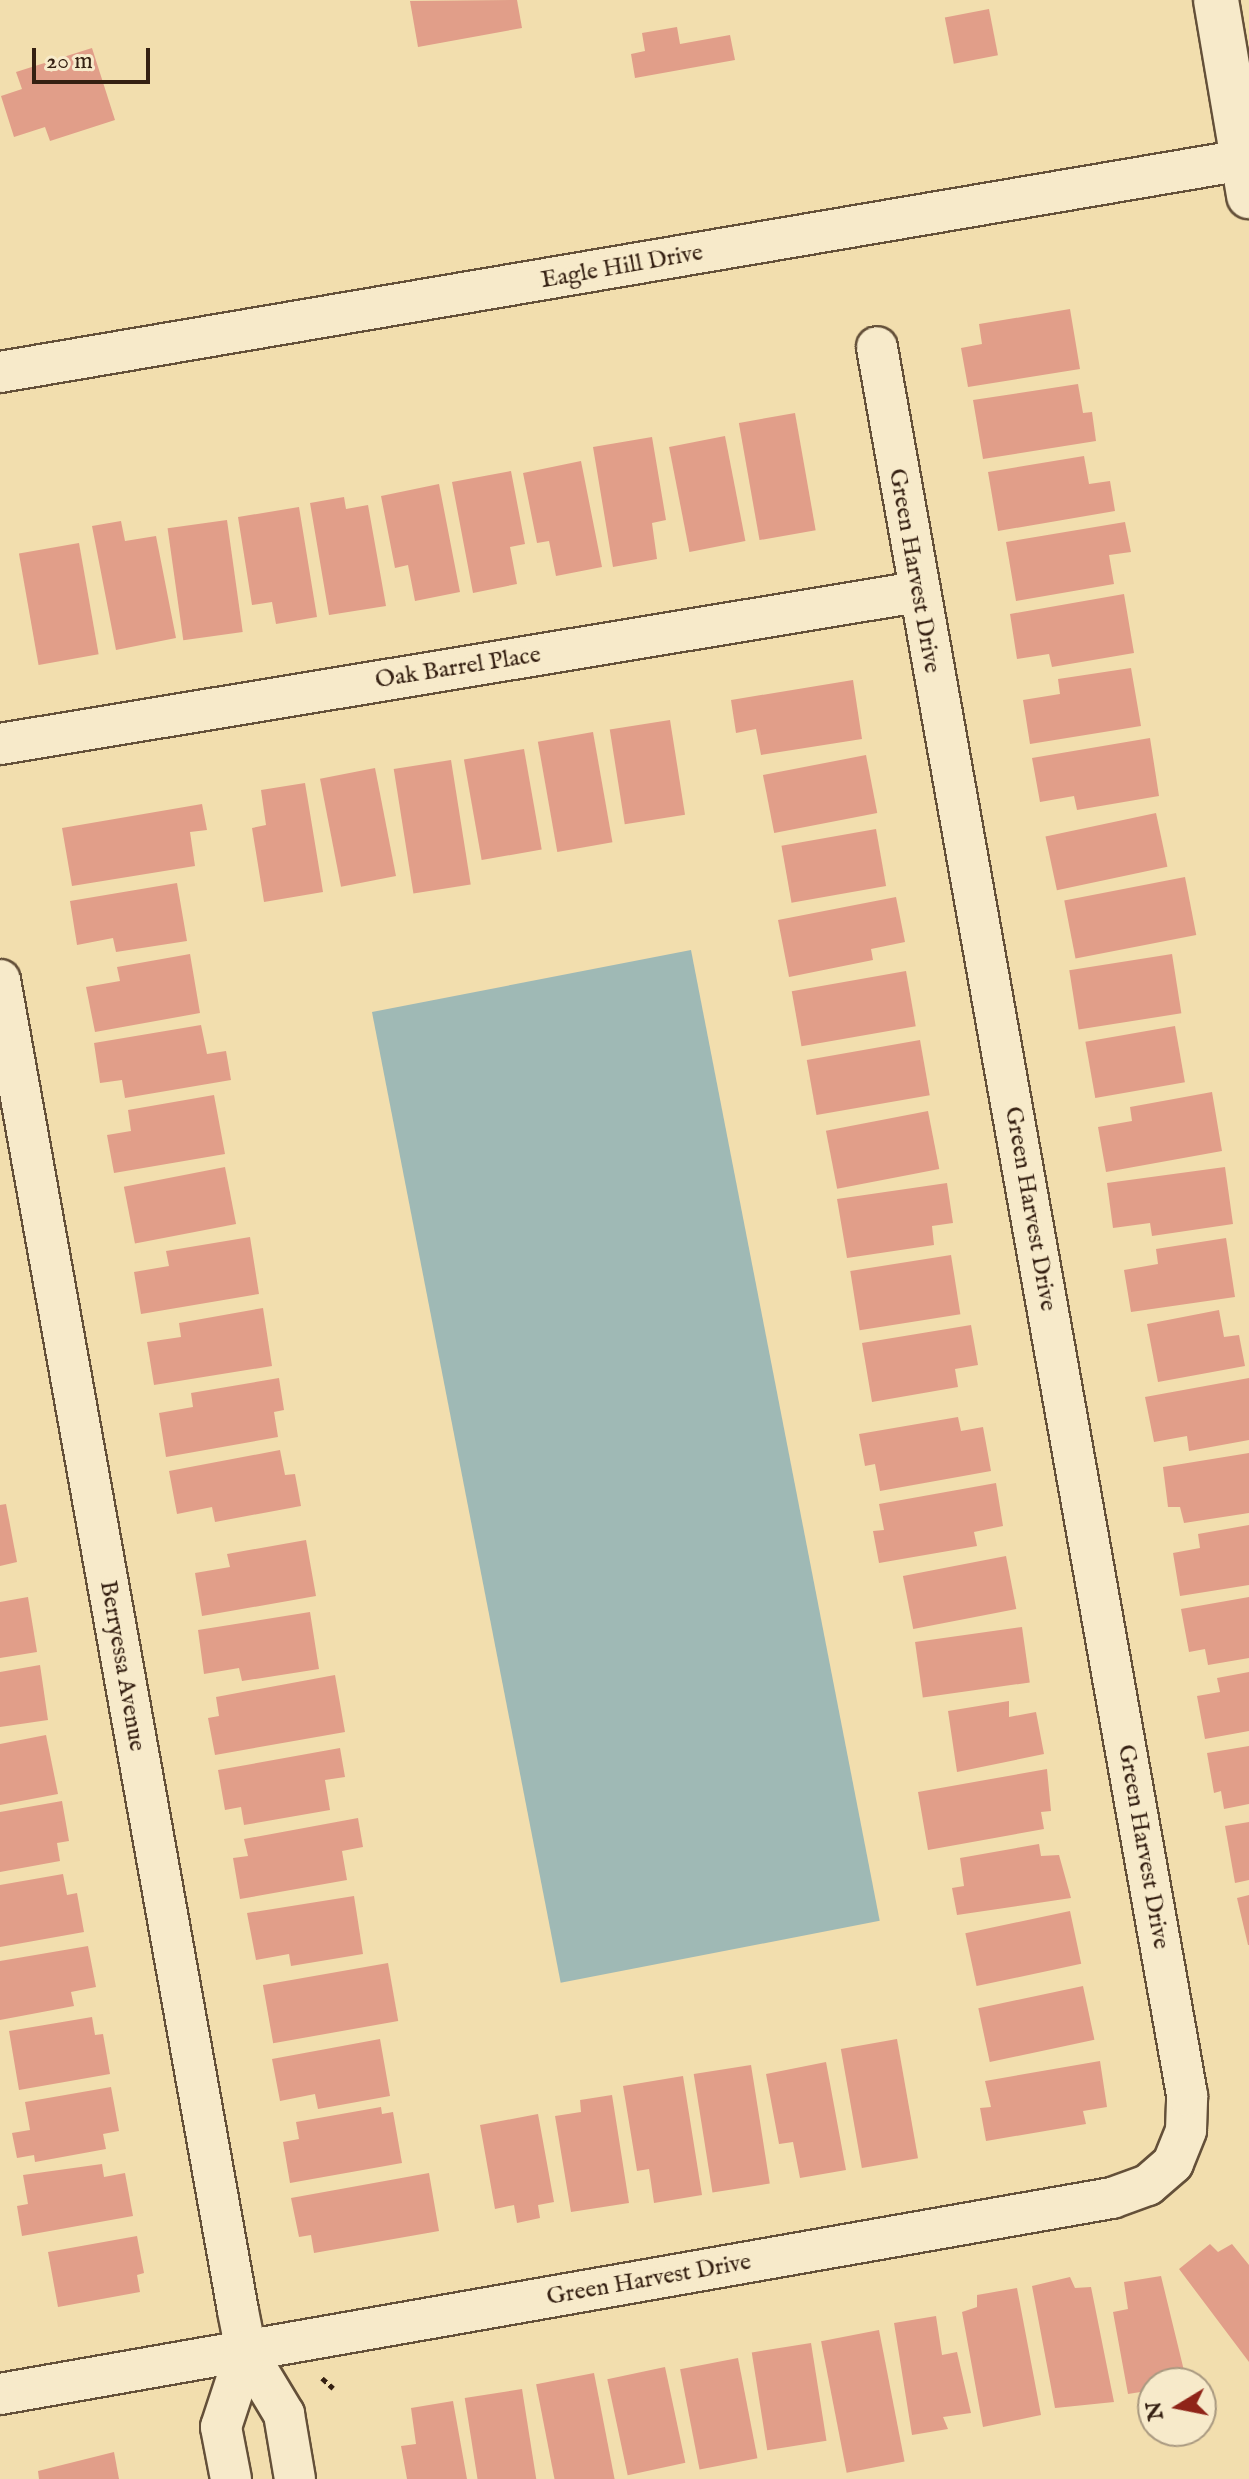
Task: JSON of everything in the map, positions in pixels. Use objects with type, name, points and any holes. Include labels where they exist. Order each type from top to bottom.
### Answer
[{"type":"street","points":[[1216,0],[1246,178]]},
{"type":"street","name":"Eagle Hill Drive","points":[[0,372],[1246,178]]},
{"type":"street","name":"Green Harvest Drive","points":[[0,2394],[1112,2198],[1148,2185],[1173,2163],[1186,2130],[1187,2095],[917,592],[877,347]]},
{"type":"street","name":"Oak Barrel Place","points":[[0,744],[917,592]]},
{"type":"street","name":"Berryessa Avenue","points":[[0,980],[246,2351],[284,2414],[295,2479]]},
{"type":"street","name":"Berryessa Avenue","points":[[231,2479],[221,2427],[246,2351]]},
{"type":"water","points":[[691,950],[880,1921],[561,1983],[372,1012]]},
{"type":"building","points":[[517,0],[522,28],[418,47],[410,1]]},
{"type":"building","points":[[989,9],[998,55],[954,64],[945,18]]},
{"type":"building","points":[[677,27],[680,44],[730,35],[735,60],[635,78],[631,54],[645,51],[642,33]]},
{"type":"building","points":[[92,48],[115,120],[50,141],[45,127],[14,137],[1,96],[22,89],[16,72]]},
{"type":"building","points":[[1070,309],[1080,369],[968,387],[961,348],[982,344],[979,324]]},
{"type":"building","points":[[1078,384],[1083,413],[1092,412],[1096,441],[983,459],[973,400]]},
{"type":"building","points":[[795,413],[816,530],[760,540],[739,423]]},
{"type":"building","points":[[725,436],[745,541],[689,552],[669,447]]},
{"type":"building","points":[[652,437],[666,520],[652,523],[657,559],[613,567],[593,447]]},
{"type":"building","points":[[1084,456],[1089,484],[1110,481],[1115,511],[998,531],[988,472]]},
{"type":"building","points":[[581,461],[602,567],[556,576],[549,541],[537,543],[523,473]]},
{"type":"building","points":[[511,471],[525,544],[510,547],[517,584],[473,593],[452,482]]},
{"type":"building","points":[[439,484],[460,592],[415,601],[408,565],[395,568],[381,496]]},
{"type":"building","points":[[344,497],[346,509],[368,505],[386,606],[329,615],[310,503]]},
{"type":"building","points":[[299,507],[317,617],[276,624],[272,602],[252,605],[238,517]]},
{"type":"building","points":[[227,520],[243,632],[183,640],[168,528]]},
{"type":"building","points":[[121,521],[125,541],[156,536],[176,638],[116,650],[92,526]]},
{"type":"building","points":[[1125,522],[1131,552],[1109,555],[1114,584],[1016,601],[1006,542]]},
{"type":"building","points":[[79,543],[99,654],[39,665],[19,554]]},
{"type":"building","points":[[1124,594],[1134,653],[1052,667],[1049,654],[1017,659],[1010,614]]},
{"type":"building","points":[[1131,668],[1141,726],[1030,744],[1023,700],[1060,694],[1058,679]]},
{"type":"building","points":[[853,680],[862,739],[761,755],[756,729],[736,733],[731,700]]},
{"type":"building","points":[[670,720],[685,815],[625,824],[610,730]]},
{"type":"building","points":[[593,732],[612,842],[557,852],[538,742]]},
{"type":"building","points":[[1150,738],[1159,796],[1077,810],[1074,796],[1040,802],[1032,758]]},
{"type":"building","points":[[524,749],[542,849],[482,860],[464,760]]},
{"type":"building","points":[[866,755],[877,813],[774,833],[763,775]]},
{"type":"building","points":[[451,760],[471,884],[413,894],[394,769]]},
{"type":"building","points":[[375,768],[396,876],[341,887],[320,779]]},
{"type":"building","points":[[305,783],[323,892],[264,902],[252,828],[266,825],[261,790]]},
{"type":"building","points":[[202,804],[207,830],[190,832],[195,866],[72,886],[62,828]]},
{"type":"building","points":[[1156,813],[1167,867],[1057,890],[1045,836]]},
{"type":"building","points":[[876,829],[886,886],[792,903],[781,846]]},
{"type":"building","points":[[1185,877],[1196,935],[1076,958],[1064,900]]},
{"type":"building","points":[[177,883],[187,941],[116,952],[113,938],[77,945],[70,901]]},
{"type":"building","points":[[896,897],[905,942],[871,949],[873,960],[789,977],[778,920]]},
{"type":"building","points":[[190,954],[200,1013],[95,1032],[86,987],[120,981],[117,967]]},
{"type":"building","points":[[1172,954],[1181,1013],[1079,1030],[1069,970]]},
{"type":"building","points":[[906,971],[916,1026],[801,1046],[792,991]]},
{"type":"building","points":[[201,1025],[207,1054],[226,1051],[231,1080],[125,1098],[122,1080],[100,1083],[94,1043]]},
{"type":"building","points":[[1175,1026],[1185,1082],[1095,1098],[1085,1042]]},
{"type":"building","points":[[920,1040],[930,1095],[816,1115],[807,1060]]},
{"type":"building","points":[[1212,1092],[1222,1151],[1106,1172],[1098,1127],[1132,1121],[1130,1107]]},
{"type":"building","points":[[214,1095],[225,1154],[114,1173],[107,1135],[131,1131],[128,1110]]},
{"type":"building","points":[[928,1111],[939,1169],[837,1189],[826,1131]]},
{"type":"building","points":[[225,1167],[236,1224],[135,1244],[124,1187]]},
{"type":"building","points":[[1225,1167],[1233,1224],[1152,1236],[1150,1223],[1113,1228],[1107,1183]]},
{"type":"building","points":[[947,1183],[953,1223],[932,1226],[934,1245],[847,1258],[837,1199]]},
{"type":"building","points":[[250,1237],[259,1294],[141,1314],[134,1272],[169,1266],[166,1251]]},
{"type":"building","points":[[1226,1238],[1235,1297],[1131,1312],[1124,1270],[1158,1264],[1156,1249]]},
{"type":"building","points":[[951,1255],[960,1314],[860,1330],[850,1271]]},
{"type":"building","points":[[263,1308],[272,1366],[154,1385],[147,1342],[181,1337],[179,1323]]},
{"type":"building","points":[[1219,1310],[1224,1337],[1239,1335],[1245,1366],[1158,1382],[1147,1324]]},
{"type":"building","points":[[971,1325],[978,1365],[955,1369],[958,1387],[872,1402],[862,1343]]},
{"type":"building","points":[[279,1378],[284,1410],[274,1412],[278,1437],[166,1457],[159,1413],[193,1407],[191,1393]]},
{"type":"building","points":[[1249,1378],[1249,1440],[1189,1451],[1187,1436],[1154,1442],[1145,1397]]},
{"type":"building","points":[[958,1417],[961,1431],[983,1427],[991,1471],[880,1491],[875,1464],[865,1466],[859,1434]]},
{"type":"building","points":[[280,1450],[285,1475],[295,1474],[301,1506],[215,1522],[212,1507],[177,1514],[169,1471]]},
{"type":"building","points":[[1249,1453],[1249,1513],[1184,1523],[1180,1507],[1168,1507],[1163,1467]]},
{"type":"building","points":[[996,1483],[1003,1526],[974,1532],[977,1546],[879,1563],[873,1531],[884,1530],[879,1504]]},
{"type":"building","points":[[6,1504],[17,1562],[0,1566],[0,1505]]},
{"type":"building","points":[[1249,1525],[1249,1585],[1180,1596],[1173,1553],[1200,1548],[1198,1534]]},
{"type":"building","points":[[306,1540],[316,1596],[202,1616],[195,1573],[230,1567],[227,1554]]},
{"type":"building","points":[[1006,1556],[1016,1609],[913,1629],[903,1576]]},
{"type":"building","points":[[28,1597],[37,1652],[0,1658],[0,1602]]},
{"type":"building","points":[[1249,1597],[1249,1658],[1208,1665],[1205,1649],[1189,1652],[1181,1609]]},
{"type":"building","points":[[310,1612],[319,1669],[242,1681],[239,1668],[204,1674],[198,1630]]},
{"type":"building","points":[[1022,1627],[1030,1682],[923,1697],[915,1642]]},
{"type":"building","points":[[40,1665],[48,1720],[0,1727],[0,1672]]},
{"type":"building","points":[[1249,1672],[1249,1731],[1205,1739],[1197,1696],[1220,1692],[1217,1678]]},
{"type":"building","points":[[335,1675],[345,1732],[215,1755],[208,1718],[219,1716],[216,1697]]},
{"type":"building","points":[[1009,1701],[1009,1717],[1036,1712],[1044,1754],[957,1772],[948,1711]]},
{"type":"building","points":[[46,1735],[58,1794],[0,1805],[0,1744]]},
{"type":"building","points":[[1249,1746],[1249,1804],[1224,1809],[1221,1791],[1214,1793],[1207,1753]]},
{"type":"building","points":[[340,1748],[345,1777],[325,1780],[330,1810],[244,1825],[241,1807],[225,1810],[218,1770]]},
{"type":"building","points":[[1047,1769],[1051,1811],[1041,1812],[1044,1829],[928,1850],[918,1792]]},
{"type":"building","points":[[62,1801],[69,1841],[57,1843],[60,1861],[0,1872],[0,1812]]},
{"type":"building","points":[[358,1818],[363,1847],[342,1851],[347,1880],[240,1899],[233,1858],[248,1856],[244,1839]]},
{"type":"building","points":[[1249,1822],[1249,1880],[1235,1883],[1225,1826]]},
{"type":"building","points":[[1039,1844],[1041,1856],[1059,1855],[1071,1898],[957,1915],[952,1888],[964,1886],[960,1858]]},
{"type":"building","points":[[63,1874],[67,1895],[77,1893],[84,1932],[0,1947],[0,1885]]},
{"type":"building","points":[[1249,1895],[1249,1945],[1248,1945],[1237,1898]]},
{"type":"building","points":[[354,1896],[363,1954],[291,1966],[289,1954],[256,1960],[247,1913]]},
{"type":"building","points":[[1070,1911],[1081,1964],[977,1986],[965,1933]]},
{"type":"building","points":[[88,1946],[96,1987],[71,1992],[74,2006],[0,2020],[0,1961]]},
{"type":"building","points":[[388,1963],[398,2021],[273,2043],[263,1985]]},
{"type":"building","points":[[1083,1986],[1094,2040],[990,2062],[978,2008]]},
{"type":"building","points":[[92,2017],[95,2035],[103,2034],[110,2074],[19,2090],[9,2031]]},
{"type":"building","points":[[380,2039],[390,2096],[318,2109],[315,2094],[280,2101],[272,2059]]},
{"type":"building","points":[[897,2039],[918,2158],[862,2168],[841,2049]]},
{"type":"building","points":[[1100,2061],[1107,2107],[1083,2111],[1086,2124],[986,2141],[980,2108],[991,2107],[985,2081]]},
{"type":"building","points":[[826,2062],[846,2170],[800,2178],[793,2142],[779,2144],[766,2074]]},
{"type":"building","points":[[751,2065],[770,2184],[712,2193],[694,2074]]},
{"type":"building","points":[[683,2076],[702,2195],[654,2203],[649,2169],[637,2171],[623,2086]]},
{"type":"building","points":[[111,2087],[119,2131],[103,2134],[106,2149],[35,2162],[34,2155],[17,2158],[12,2133],[30,2130],[25,2102]]},
{"type":"building","points":[[612,2095],[629,2203],[571,2212],[555,2116],[581,2112],[580,2100]]},
{"type":"building","points":[[381,2107],[382,2114],[393,2112],[402,2163],[290,2183],[283,2142],[299,2139],[296,2122]]},
{"type":"building","points":[[538,2114],[554,2202],[538,2205],[540,2218],[517,2223],[514,2205],[495,2209],[480,2125]]},
{"type":"building","points":[[102,2164],[104,2177],[125,2173],[133,2216],[22,2236],[17,2206],[28,2204],[23,2175]]},
{"type":"building","points":[[429,2173],[439,2231],[314,2253],[311,2235],[299,2237],[291,2198]]},
{"type":"building","points":[[137,2236],[144,2273],[137,2275],[140,2292],[58,2307],[48,2252]]},
{"type":"building","points":[[1210,2244],[1218,2252],[1232,2244],[1249,2265],[1249,2362],[1179,2269]]},
{"type":"building","points":[[1161,2276],[1183,2367],[1137,2367],[1137,2393],[1128,2394],[1113,2312],[1128,2309],[1124,2282]]},
{"type":"building","points":[[1070,2277],[1075,2288],[1091,2287],[1114,2402],[1055,2408],[1032,2286]]},
{"type":"building","points":[[1017,2288],[1041,2415],[983,2427],[962,2312],[977,2307],[977,2295]]},
{"type":"building","points":[[936,2316],[942,2355],[957,2352],[971,2413],[943,2417],[948,2429],[912,2435],[894,2323]]},
{"type":"building","points":[[879,2330],[905,2462],[847,2473],[821,2341]]},
{"type":"building","points":[[811,2343],[826,2441],[767,2450],[752,2352]]},
{"type":"building","points":[[738,2358],[757,2458],[700,2469],[680,2369]]},
{"type":"building","points":[[665,2367],[685,2463],[628,2475],[607,2379]]},
{"type":"building","points":[[594,2373],[615,2479],[555,2479],[536,2384]]},
{"type":"building","points":[[522,2389],[536,2479],[478,2479],[465,2398]]},
{"type":"building","points":[[453,2401],[467,2479],[407,2479],[401,2446],[416,2444],[411,2408]]},
{"type":"building","points":[[114,2452],[119,2479],[39,2479],[38,2471]]}]
